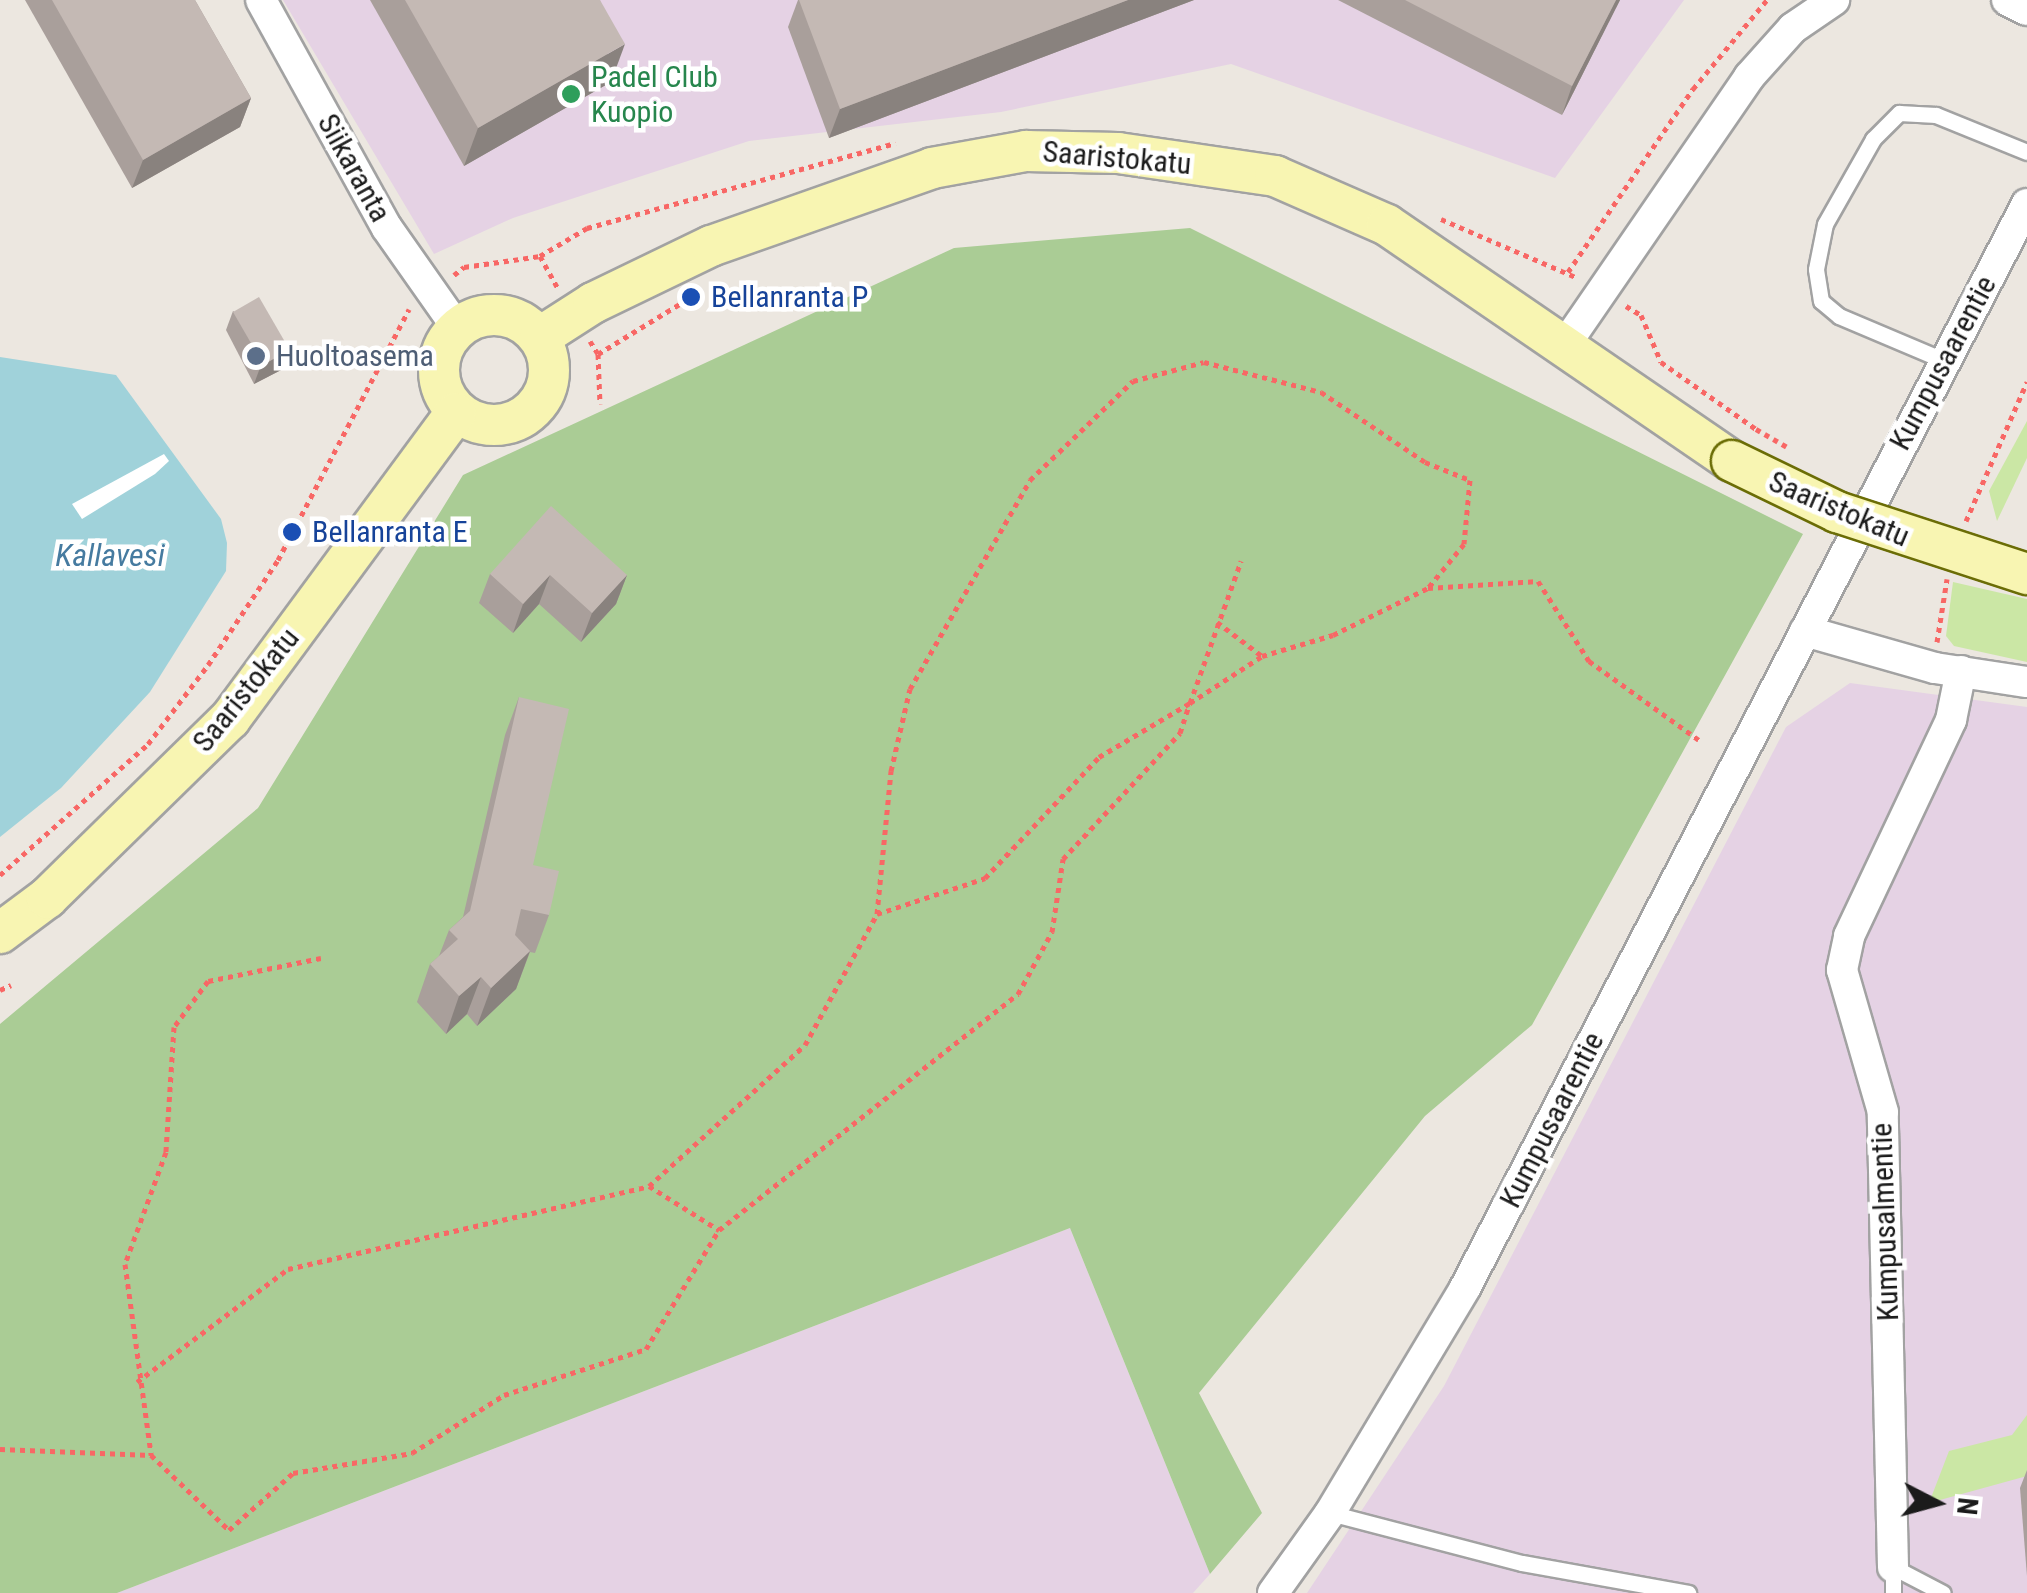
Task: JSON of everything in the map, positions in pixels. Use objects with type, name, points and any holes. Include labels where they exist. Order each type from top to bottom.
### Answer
[{"type":"main road","name":"Saaristokatu","points":[[540,337],[593,303],[711,246],[932,168],[1026,151],[1118,153],[1274,176],[1387,225],[1732,462],[1837,512],[2027,574]]},
{"type":"main road","points":[[497,316],[521,321],[540,337],[550,368],[538,405],[502,424],[456,413],[440,370],[458,328],[497,316]]},
{"type":"main road","name":"Saaristokatu","points":[[0,933],[47,898],[230,719],[456,413]]},
{"type":"street","name":"Siikaranta","points":[[261,0],[387,228],[458,328]]},
{"type":"street","points":[[1563,348],[1748,78],[1792,28],[1834,0]]},
{"type":"street","points":[[2008,0],[2027,10]]},
{"type":"street","name":"Kumpusaarentie","points":[[1273,1593],[1330,1513],[1465,1288],[2027,204]]},
{"type":"street","points":[[1805,631],[1850,648],[2027,682]]},
{"type":"street","name":"Kumpusalmentie","points":[[1893,1580],[1882,1112],[1842,970],[1849,936],[1952,720],[1961,672]]},
{"type":"lane","points":[[1944,360],[1839,316],[1822,301],[1816,268],[1825,224],[1872,139],[1899,114],[1936,115],[2027,152]]},
{"type":"lane","points":[[1330,1513],[1522,1562],[1688,1593]]},
{"type":"lane","name":"Kumpusalmentie","points":[[1893,1580],[1943,1593]]},
{"type":"path","points":[[1568,272],[1694,89],[1767,0]]},
{"type":"path","points":[[464,267],[540,256],[586,228],[904,140]]},
{"type":"path","points":[[1424,212],[1568,272],[1641,315],[1661,362],[1756,429]]},
{"type":"path","points":[[0,875],[34,851],[148,744],[208,665],[278,560],[407,310]]},
{"type":"path","points":[[598,354],[600,404]]},
{"type":"path","points":[[137,1382],[288,1270],[649,1186],[805,1045],[876,914],[891,771],[910,688],[1030,480],[1133,381],[1204,362],[1320,392],[1424,462],[1470,480],[1464,544],[1428,588]]},
{"type":"path","points":[[321,958],[208,981],[174,1027],[166,1152],[125,1264],[137,1382],[151,1455],[229,1530],[293,1474],[412,1453],[504,1395],[646,1349],[719,1230],[1018,994],[1052,932],[1063,859],[1180,733],[1241,561]]},
{"type":"path","points":[[876,914],[985,878],[1099,757],[1262,656],[1332,635],[1428,588],[1538,580],[1589,661],[1698,740]]},
{"type":"path","points":[[1218,622],[1262,656]]},
{"type":"path","points":[[0,990],[11,984]]},
{"type":"path","points":[[649,1186],[719,1230]]},
{"type":"path","points":[[0,1449],[151,1455]]},
{"type":"shaded area","points":[[283,0],[1684,0],[1555,178],[1231,64],[1001,112],[749,141],[513,218],[434,254]]},
{"type":"shaded area","points":[[1850,683],[2027,707],[2027,1593],[1307,1593],[1444,1386],[1786,727]]},
{"type":"shaded area","points":[[1070,1228],[1210,1574],[1193,1593],[117,1593]]},
{"type":"green space","points":[[1190,228],[1803,534],[1532,1025],[1425,1116],[1199,1393],[1262,1513],[1210,1574],[1070,1228],[117,1593],[0,1593],[0,1024],[258,808],[463,475],[954,248]]},
{"type":"green space","points":[[2027,421],[2027,458],[1997,521],[1989,491]]},
{"type":"green space","points":[[1953,582],[2027,599],[2027,662],[1954,646],[1946,636]]},
{"type":"green space","points":[[2027,1415],[2027,1476],[1929,1503],[1949,1451],[2012,1435]]},
{"type":"water","name":"Kallavesi","points":[[0,357],[116,375],[221,519],[227,543],[226,571],[150,692],[61,788],[0,837]]},
{"type":"pier","points":[[164,454],[169,461],[155,474],[82,519],[72,504]]},
{"type":"building","points":[[52,0],[195,0],[251,98],[143,160]]},
{"type":"building","points":[[405,0],[600,0],[625,44],[478,128]]},
{"type":"building","points":[[799,0],[1128,0],[840,109]]},
{"type":"building","points":[[1405,0],[1616,0],[1572,86]]},
{"type":"building","points":[[259,297],[290,350],[264,365],[233,312]]},
{"type":"building","points":[[551,506],[627,575],[592,613],[550,575],[523,604],[490,574]]},
{"type":"building","points":[[519,697],[569,709],[533,865],[559,871],[549,915],[521,909],[515,935],[530,951],[491,988],[481,977],[459,996],[430,964],[458,939],[449,930],[470,911]]},
{"type":"place","name":"Padel Club Kuopio","points":[[571,94]]},
{"type":"place","name":"Bellanranta P","points":[[691,297]]},
{"type":"place","name":"Huoltoasema","points":[[256,356]]},
{"type":"place","name":"Bellanranta E","points":[[292,532]]}]
